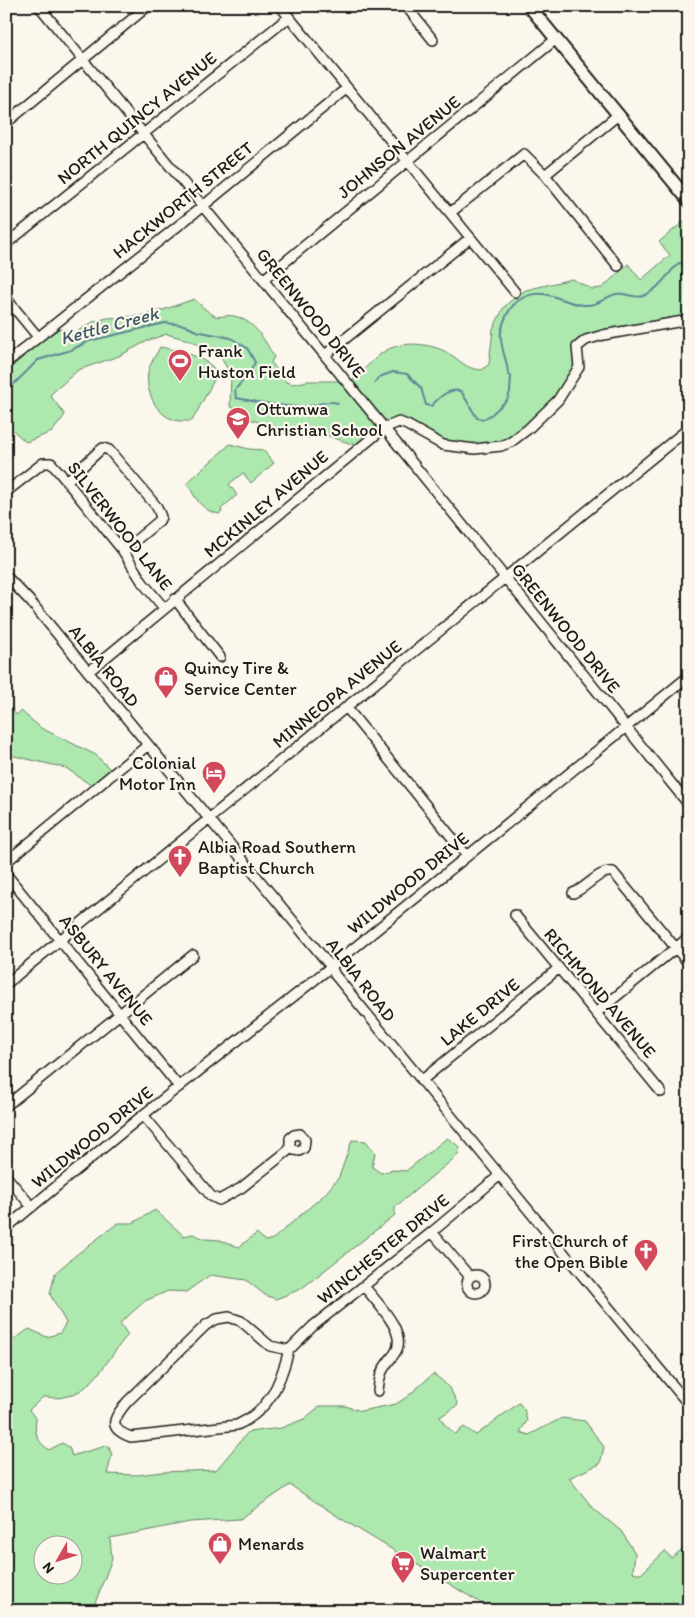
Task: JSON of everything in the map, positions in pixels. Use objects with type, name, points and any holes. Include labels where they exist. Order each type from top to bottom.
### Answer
[{"type":"main road","points":[[529,6],[689,201]]},
{"type":"street","name":"GREENWOOD DRIVE","points":[[39,6],[325,355],[689,805]]},
{"type":"street","points":[[6,123],[148,6]]},
{"type":"street","points":[[280,6],[515,292]]},
{"type":"street","points":[[406,6],[433,40]]},
{"type":"street","name":"NORTH QUINCY AVENUE","points":[[6,244],[289,17]]},
{"type":"street","name":"JOHNSON AVENUE","points":[[263,280],[556,40]]},
{"type":"street","name":"HACKWORTH STREET","points":[[6,362],[203,206],[347,88]]},
{"type":"street","points":[[545,175],[618,115]]},
{"type":"street","points":[[450,213],[524,154],[545,175],[618,266]]},
{"type":"street","points":[[325,355],[470,238]]},
{"type":"street","points":[[6,298],[38,337]]},
{"type":"street","points":[[384,428],[398,422],[443,445],[475,449],[501,446],[511,442],[528,429],[558,400],[579,366],[577,347],[586,340],[603,335],[689,320]]},
{"type":"street","name":"MCKINLEY AVENUE","points":[[88,672],[384,428]]},
{"type":"street","name":"MINNEOPA AVENUE","points":[[6,984],[210,820],[689,428]]},
{"type":"street","points":[[67,482],[103,448],[109,450],[157,507],[161,517],[159,521],[123,551]]},
{"type":"street","name":"SILVERWOOD LANE","points":[[6,492],[43,463],[51,464],[123,551],[143,583],[164,608]]},
{"type":"street","name":"ALBIA ROAD","points":[[6,576],[30,601],[331,966],[335,975],[421,1081],[689,1405]]},
{"type":"street","points":[[175,599],[220,657]]},
{"type":"street","name":"WILDWOOD DRIVE","points":[[6,1228],[143,1115],[331,966],[689,676]]},
{"type":"street","points":[[346,707],[467,856]]},
{"type":"street","points":[[6,862],[148,745]]},
{"type":"street","points":[[574,893],[581,890],[604,872],[613,872],[689,964]]},
{"type":"street","name":"ASBURY AVENUE","points":[[6,874],[180,1087]]},
{"type":"street","name":"RICHMOND AVENUE","points":[[515,915],[661,1092]]},
{"type":"street","points":[[596,1013],[689,938]]},
{"type":"street","points":[[6,1106],[192,955]]},
{"type":"street","name":"LAKE DRIVE","points":[[421,1081],[559,968]]},
{"type":"street","points":[[143,1115],[211,1196],[219,1200],[241,1188],[290,1149]]},
{"type":"street","name":"WINCHESTER DRIVE","points":[[289,1350],[313,1326],[432,1232],[500,1175]]},
{"type":"street","points":[[6,1176],[32,1207]]},
{"type":"street","points":[[432,1232],[470,1277]]},
{"type":"street","points":[[364,1286],[394,1325],[399,1336],[399,1346],[379,1375],[378,1391]]},
{"type":"street","points":[[229,1317],[241,1321],[270,1346],[289,1350],[285,1366],[272,1397],[250,1419],[237,1425],[131,1437],[116,1429],[114,1422],[116,1416],[127,1402],[206,1325],[217,1318],[229,1317]]},
{"type":"green space","points":[[689,217],[689,320],[603,335],[577,347],[579,367],[558,400],[501,446],[454,446],[399,422],[360,447],[326,435],[309,438],[291,436],[246,417],[230,406],[231,375],[220,356],[191,341],[167,334],[149,340],[119,356],[78,370],[50,395],[65,415],[52,432],[26,442],[6,424],[6,372],[39,343],[59,329],[76,332],[93,322],[107,318],[139,316],[194,299],[215,316],[234,316],[253,326],[263,338],[274,357],[271,362],[286,382],[293,384],[308,381],[352,381],[386,350],[413,344],[435,347],[467,366],[482,370],[489,364],[493,329],[504,307],[517,295],[526,290],[572,279],[592,289],[602,288],[628,264],[641,280],[670,255],[659,242]]},
{"type":"green space","name":"Frank Huston Field","points":[[160,347],[194,356],[213,367],[214,380],[192,421],[177,421],[166,416],[152,400],[147,379],[148,372]]},
{"type":"green space","points":[[230,444],[249,449],[263,450],[274,463],[251,483],[243,473],[229,484],[237,495],[221,509],[222,512],[219,514],[203,507],[187,483]]},
{"type":"green space","points":[[6,707],[11,708],[16,715],[21,711],[41,728],[96,755],[114,773],[95,788],[66,768],[10,755],[6,760]]},
{"type":"green space","points":[[447,1138],[460,1147],[457,1156],[395,1207],[395,1215],[301,1289],[276,1299],[265,1295],[246,1280],[210,1275],[186,1292],[168,1291],[145,1301],[120,1323],[128,1335],[92,1381],[74,1394],[58,1398],[43,1397],[29,1410],[36,1419],[36,1433],[39,1440],[49,1450],[62,1443],[69,1447],[72,1456],[108,1445],[112,1455],[107,1474],[138,1475],[161,1472],[216,1470],[248,1432],[281,1428],[304,1419],[320,1406],[345,1406],[361,1411],[396,1404],[433,1374],[448,1387],[458,1405],[440,1417],[444,1424],[455,1434],[464,1427],[476,1435],[519,1403],[524,1409],[527,1421],[520,1432],[529,1435],[562,1418],[585,1421],[604,1447],[600,1464],[569,1478],[593,1508],[621,1531],[635,1553],[633,1572],[641,1574],[665,1551],[671,1558],[689,1544],[689,1611],[494,1611],[340,1518],[290,1485],[240,1519],[190,1522],[110,1538],[112,1559],[92,1611],[6,1611],[6,1345],[29,1329],[47,1337],[60,1333],[66,1323],[50,1294],[55,1273],[118,1223],[133,1223],[155,1210],[184,1236],[193,1234],[205,1239],[220,1240],[239,1247],[257,1233],[265,1241],[273,1239],[325,1194],[339,1177],[352,1140],[366,1141],[375,1153],[372,1167],[381,1173],[392,1170],[406,1171]]},
{"type":"waterway","name":"Kettle Creek","points":[[375,383],[379,377],[393,372],[407,374],[421,388],[426,405],[431,406],[448,392],[461,391],[477,418],[484,419],[507,400],[510,392],[511,376],[508,374],[501,343],[501,332],[507,314],[519,300],[527,296],[544,294],[576,304],[589,305],[598,303],[616,294],[640,297],[654,290],[679,263],[689,265]]},
{"type":"waterway","name":"Kettle Creek","points":[[6,392],[38,360],[71,350],[89,341],[165,323],[184,325],[196,331],[231,338],[247,348],[255,362],[250,372],[235,390],[236,398],[299,407],[328,402],[338,403]]},
{"type":"place","name":"Frank Huston Field","points":[[180,382]]},
{"type":"place","name":"Ottumwa Christian School","points":[[238,440]]},
{"type":"place","name":"Quincy Tire & Service Center","points":[[166,699]]},
{"type":"place","name":"Colonial Motor Inn","points":[[214,794]]},
{"type":"place","name":"Albia Road Southern Baptist Church","points":[[180,878]]},
{"type":"place","name":"First Church of the Open Bible","points":[[646,1272]]},
{"type":"place","name":"Menards","points":[[220,1565]]},
{"type":"place","name":"Walmart Supercenter","points":[[403,1584]]}]
